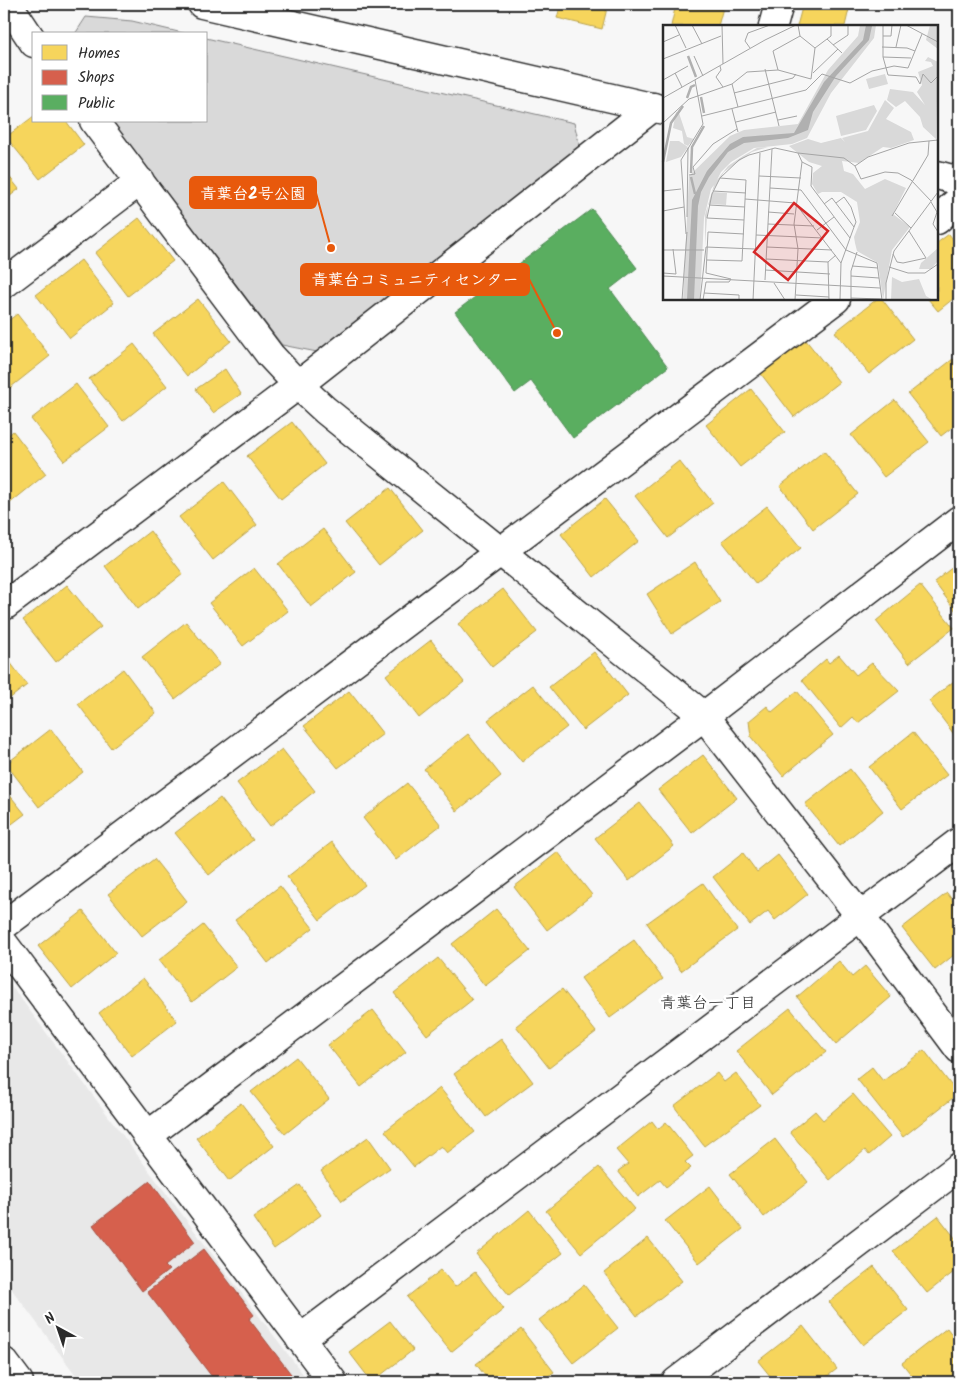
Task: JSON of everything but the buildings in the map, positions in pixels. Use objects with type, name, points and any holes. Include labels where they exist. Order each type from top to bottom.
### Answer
[{"type":"street","points":[[8,4],[32,40]]},
{"type":"street","points":[[202,4],[659,109]]},
{"type":"street","points":[[773,25],[778,4]]},
{"type":"street","points":[[4,606],[298,385],[659,109]]},
{"type":"street","points":[[95,122],[270,355],[298,385],[325,410],[704,716],[860,916],[959,1049]]},
{"type":"street","points":[[938,175],[959,181]]},
{"type":"street","points":[[4,284],[140,181]]},
{"type":"street","points":[[938,219],[959,200]]},
{"type":"street","points":[[4,926],[835,300]]},
{"type":"street","points":[[147,1136],[704,716],[959,520]]},
{"type":"street","points":[[300,1338],[959,842]]},
{"type":"street","points":[[4,944],[333,1382]]},
{"type":"street","points":[[676,1382],[959,1167]]},
{"type":"street","points":[[4,1362],[19,1382]]},
{"type":"shaded area","points":[[86,17],[132,21],[179,32],[76,32]]},
{"type":"shaded area","points":[[208,38],[574,123],[581,151],[317,352],[282,345],[113,122],[208,122]]},
{"type":"shaded area","points":[[4,976],[309,1382],[81,1382],[4,1279]]},
{"type":"place","name":"青葉台2号公園","points":[[331,248]]},
{"type":"place","name":"青葉台コミュニティセンター","points":[[557,333]]},
{"type":"district","name":"青葉台一丁目","points":[[708,1002]]}]
